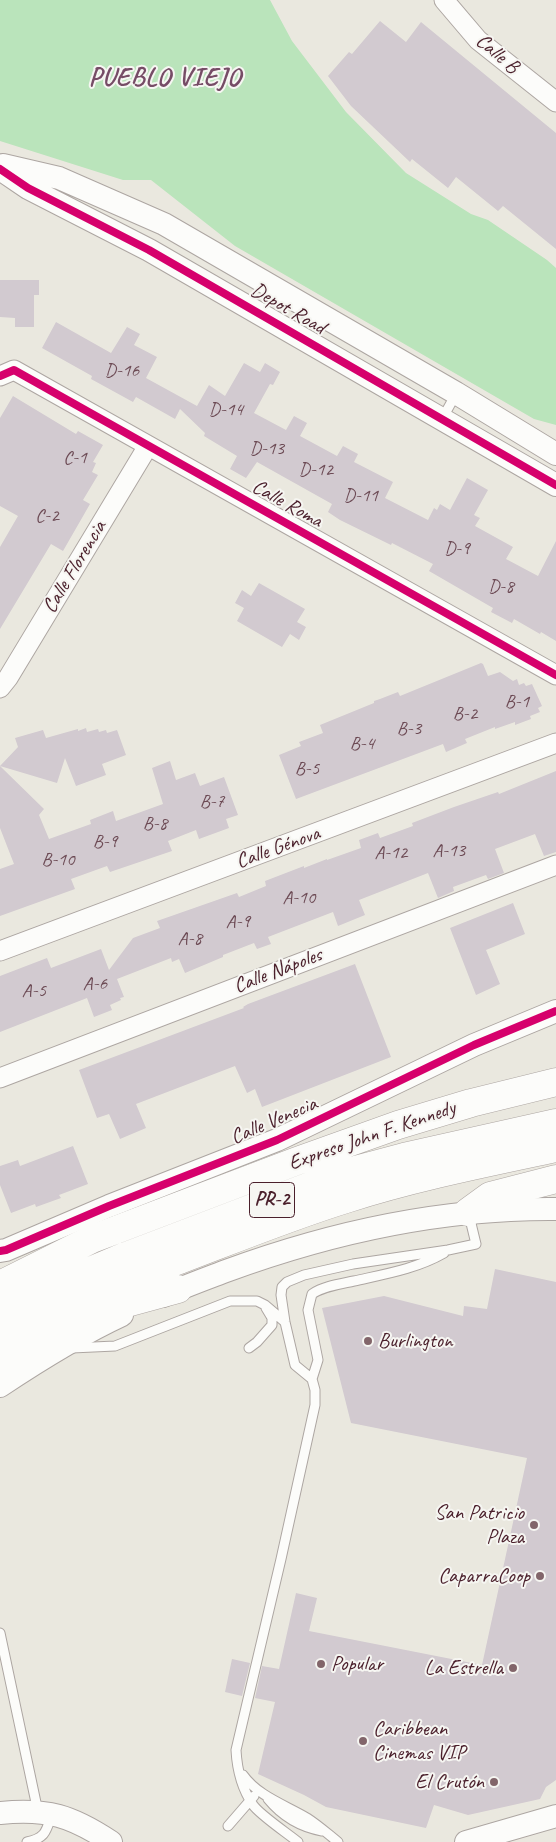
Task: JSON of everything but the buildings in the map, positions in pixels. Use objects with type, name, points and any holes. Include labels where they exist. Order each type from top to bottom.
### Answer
[{"type":"highway","name":"Expreso John F. Kennedy","points":[[0,1285],[92,1240],[193,1200],[398,1125],[471,1103],[556,1082]]},
{"type":"highway","name":"Expreso John F. Kennedy","points":[[0,1314],[38,1293],[126,1256],[344,1173],[404,1157],[556,1123]]},
{"type":"highway","points":[[0,1342],[56,1311],[88,1296],[273,1223],[347,1198],[427,1176],[556,1148]]},
{"type":"highway","points":[[468,1212],[490,1196],[556,1179]]},
{"type":"highway","points":[[0,1270],[47,1262]]},
{"type":"highway","points":[[0,1366],[87,1316],[178,1289]]},
{"type":"street","name":"Calle B","points":[[444,0],[478,40],[556,102]]},
{"type":"street","name":"Depot Road","points":[[0,164],[59,178],[164,224],[556,454]]},
{"type":"street","name":"Depot Road","points":[[0,169],[28,188],[157,254],[556,485]]},
{"type":"street","name":"Calle Roma","points":[[0,376],[14,370],[556,675]]},
{"type":"street","name":"Calle Florencia","points":[[0,688],[8,678],[148,446]]},
{"type":"street","name":"Calle Génova","points":[[0,951],[491,769],[556,743]]},
{"type":"street","name":"Calle Nápoles","points":[[0,1078],[556,864]]},
{"type":"street","name":"Calle Venecia","points":[[0,1251],[277,1140],[474,1045],[556,1011]]},
{"type":"street","points":[[0,1386],[94,1328],[178,1289],[314,1241],[389,1224],[468,1212],[556,1209]]},
{"type":"street","points":[[0,1813],[24,1811],[45,1813],[90,1828],[111,1842]]},
{"type":"street","points":[[466,1842],[556,1816]]},
{"type":"lane","points":[[442,419],[456,394]]},
{"type":"lane","points":[[312,1379],[296,1365],[285,1322],[281,1295],[282,1287],[293,1278],[353,1264],[476,1244],[468,1212]]},
{"type":"lane","points":[[298,1842],[254,1806],[237,1767],[236,1750],[292,1514],[315,1405],[315,1390],[312,1379],[318,1360],[308,1310],[312,1294],[332,1286],[403,1270],[427,1262],[448,1250]]},
{"type":"lane","points":[[59,1349],[115,1346],[230,1301],[250,1300],[265,1305],[285,1322]]},
{"type":"lane","points":[[248,1348],[257,1342],[272,1325],[272,1318],[265,1305]]},
{"type":"lane","points":[[0,1633],[45,1813],[44,1836],[38,1840],[27,1842]]},
{"type":"lane","points":[[237,1767],[250,1784],[262,1793],[309,1820],[338,1842]]},
{"type":"lane","points":[[228,1826],[250,1800],[262,1793]]},
{"type":"green space","points":[[0,0],[270,0],[292,41],[346,112],[406,173],[471,214],[488,220],[556,268],[556,425],[534,419],[235,246],[151,180],[123,180],[0,141]]},
{"type":"cycle path","points":[[0,169],[28,188],[149,250],[556,485]]},
{"type":"cycle path","points":[[0,376],[14,370],[556,675]]},
{"type":"cycle path","points":[[0,1251],[277,1140],[474,1045],[556,1011]]},
{"type":"place","name":"Burlington","points":[[368,1341]]},
{"type":"place","name":"San Patricio Plaza","points":[[534,1525]]},
{"type":"place","name":"CaparraCoop","points":[[540,1576]]},
{"type":"place","name":"Popular","points":[[321,1664]]},
{"type":"place","name":"La Estrella","points":[[513,1668]]},
{"type":"place","name":"Caribbean Cinemas VIP","points":[[363,1741]]},
{"type":"place","name":"El Crutón","points":[[494,1782]]},
{"type":"district","name":"PUEBLO VIEJO","points":[[165,78]]}]
